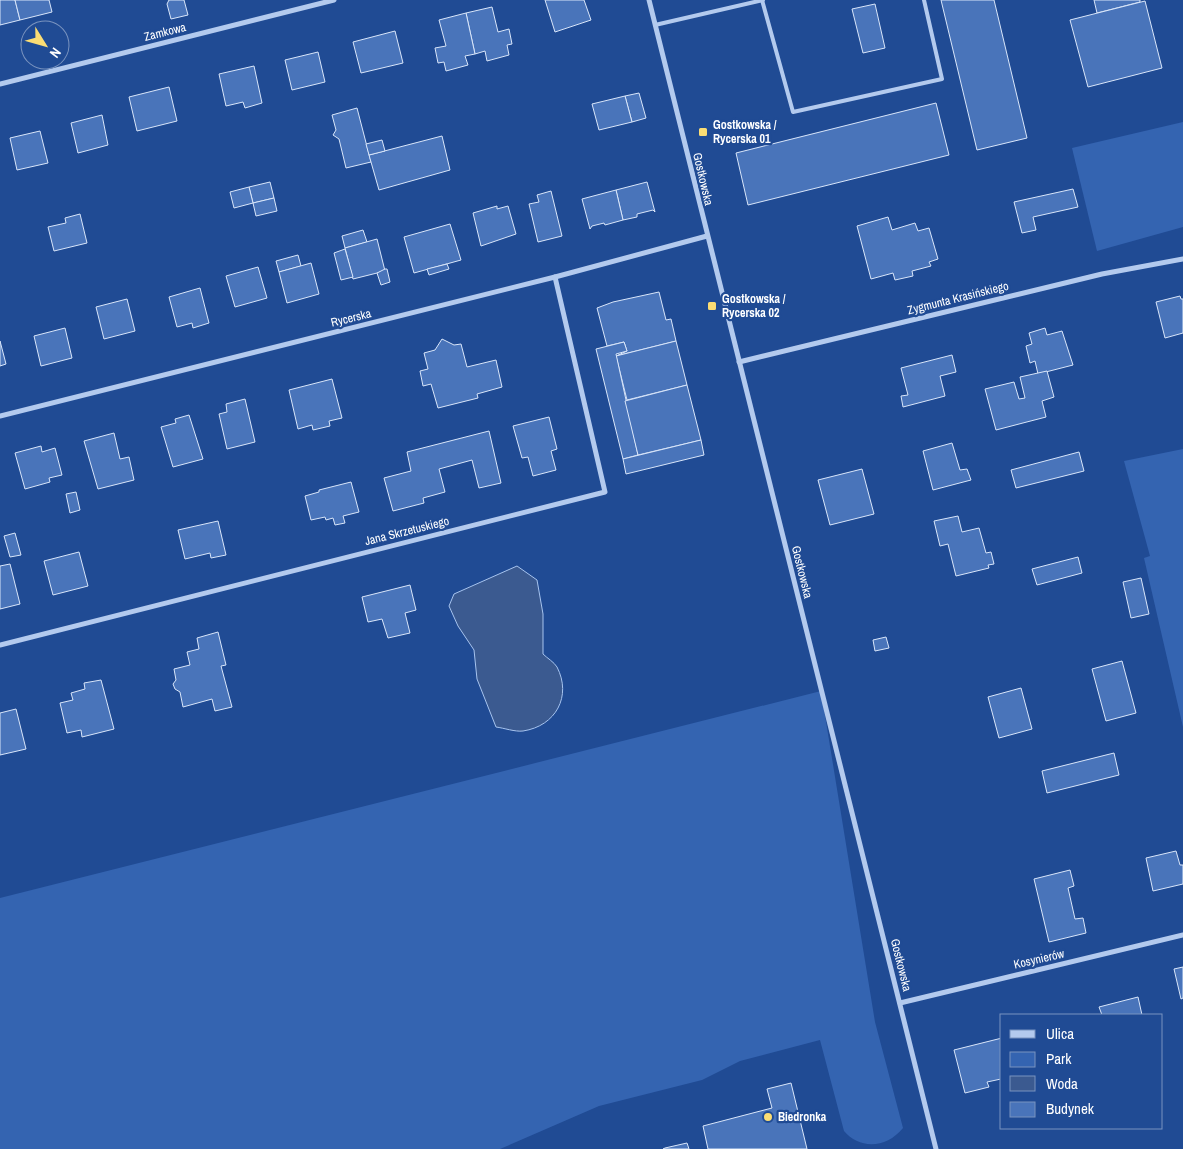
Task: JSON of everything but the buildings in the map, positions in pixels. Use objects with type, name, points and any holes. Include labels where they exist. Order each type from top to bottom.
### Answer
[{"type":"street","name":"Zamkowa","points":[[0,84],[334,0]]},
{"type":"street","name":"Gostkowska","points":[[649,0],[936,1149]]},
{"type":"street","name":"Rycerska","points":[[0,416],[554,277],[707,236]]},
{"type":"street","name":"Zygmunta Krasińskiego","points":[[739,362],[1102,274],[1183,259]]},
{"type":"street","name":"Jana Skrzetuskiego","points":[[0,645],[606,492],[554,277]]},
{"type":"street","name":"Kosynierów","points":[[900,1003],[1183,935]]},
{"type":"lane","points":[[655,25],[762,0],[792,112],[942,79],[924,0]]},
{"type":"green space","points":[[1183,122],[1183,227],[1097,251],[1072,148]]},
{"type":"green space","points":[[1183,449],[1183,727],[1144,558],[1150,556],[1124,461]]},
{"type":"green space","points":[[821,691],[875,1022],[903,1128],[889,1140],[873,1144],[865,1143],[850,1137],[844,1131],[820,1040],[740,1061],[702,1080],[599,1106],[500,1149],[0,1149],[0,898]]},
{"type":"water","points":[[517,566],[537,580],[543,614],[543,654],[557,667],[563,689],[562,699],[552,716],[535,728],[523,731],[496,727],[477,679],[474,650],[458,626],[449,606],[454,594]]},
{"type":"place","name":"Gostkowska / Rycerska 01","points":[[703,132]]},
{"type":"place","name":"Gostkowska / Rycerska 02","points":[[712,306]]},
{"type":"place","name":"Biedronka","points":[[768,1117]]}]
